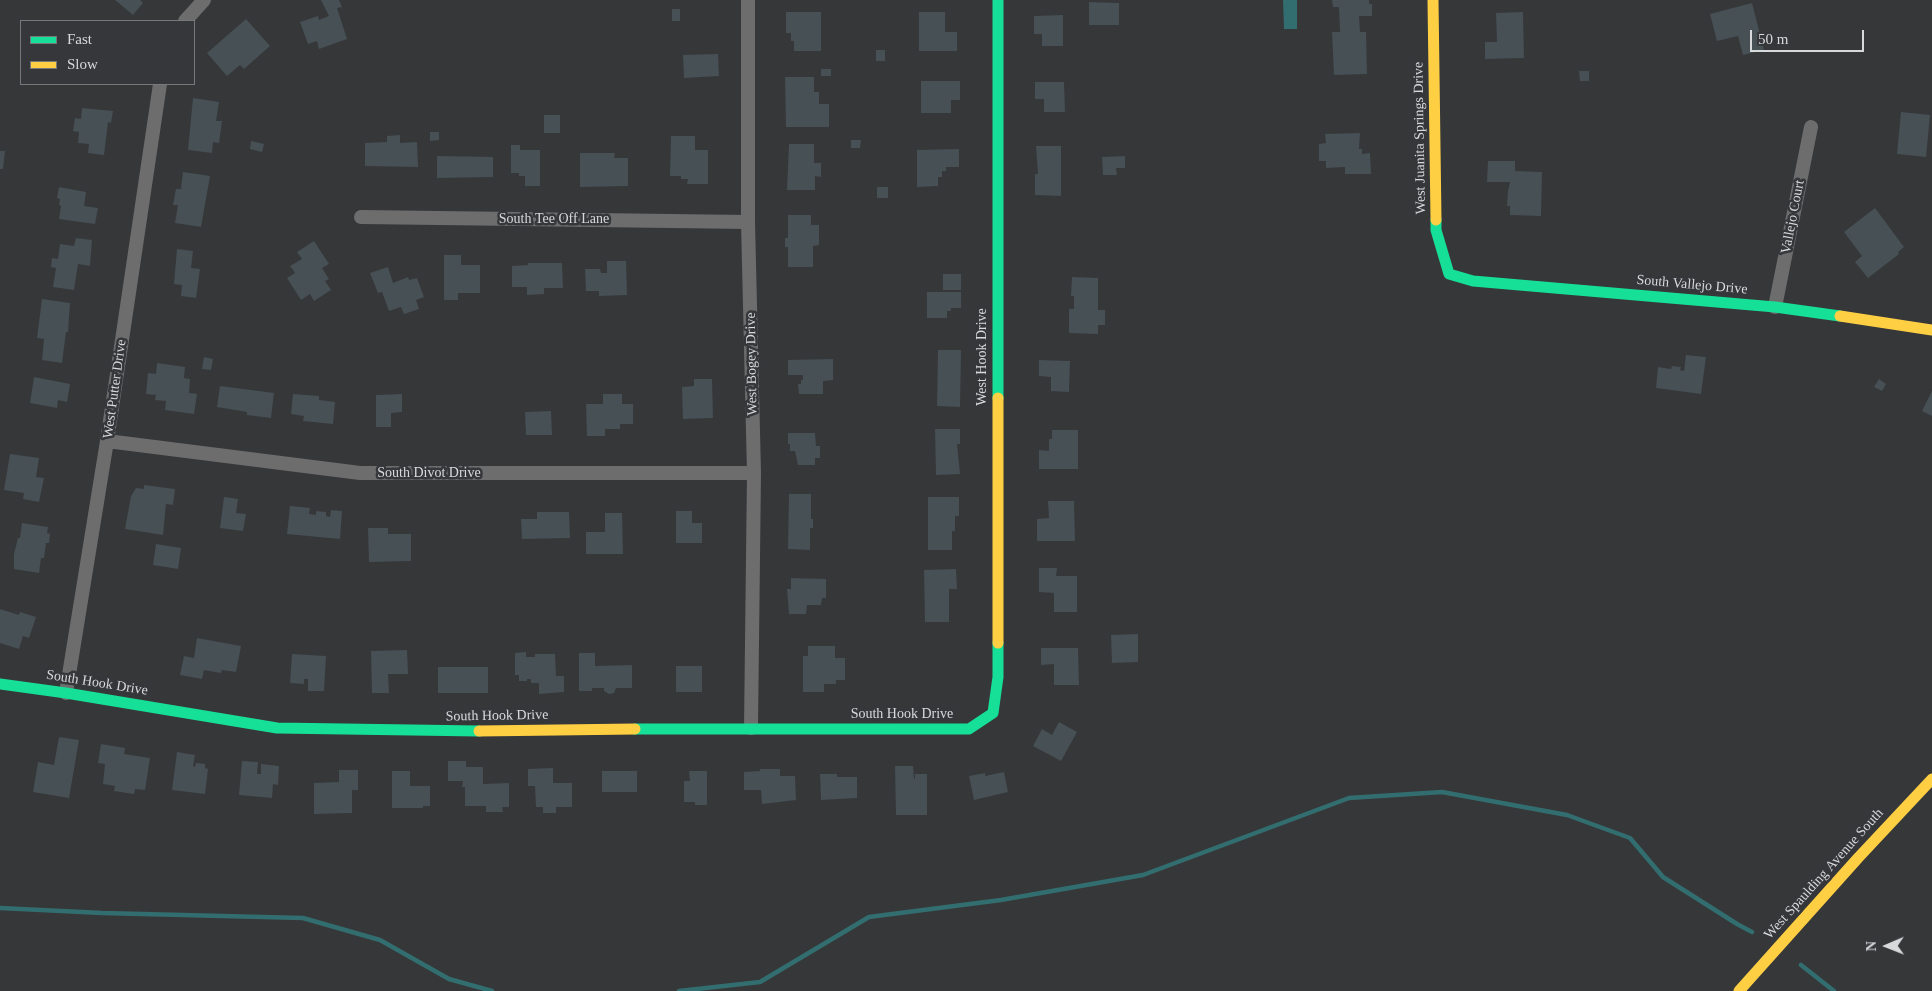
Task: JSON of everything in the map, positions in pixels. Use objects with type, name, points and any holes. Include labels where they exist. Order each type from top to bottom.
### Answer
[{"type":"street","points":[[186,20],[204,0]]},
{"type":"street","name":"West Bogey Drive","points":[[748,0],[748,222],[754,473],[751,728]]},
{"type":"street","name":"West Hook Drive","points":[[993,713],[998,677],[998,0]]},
{"type":"street","name":"West Juanita Springs Drive","points":[[1433,0],[1436,230],[1449,274]]},
{"type":"street","name":"West Putter Drive","points":[[66,693],[107,442],[160,85]]},
{"type":"street","name":"Vallejo Court","points":[[1775,307],[1811,127]]},
{"type":"street","name":"South Tee Off Lane","points":[[360,217],[748,222]]},
{"type":"street","name":"South Vallejo Drive","points":[[1449,274],[1473,281],[1775,307],[1932,330]]},
{"type":"street","name":"South Divot Drive","points":[[107,442],[360,473],[754,473]]},
{"type":"street","name":"South Hook Drive","points":[[0,684],[277,728],[441,732],[751,728],[969,729],[993,713]]},
{"type":"street","name":"West Spaulding Avenue South","points":[[1739,991],[1858,858],[1932,779]]},
{"type":"water","points":[[1283,0],[1297,0],[1297,29],[1284,29]]},
{"type":"building","points":[[115,0],[140,0],[143,3],[133,15]]},
{"type":"building","points":[[321,0],[339,0],[342,7],[337,8],[347,39],[319,49],[317,41],[308,44],[300,22],[318,16],[319,20],[329,16]]},
{"type":"building","points":[[1332,0],[1369,0],[1369,4],[1372,4],[1372,16],[1359,16],[1360,32],[1366,32],[1367,74],[1334,75],[1332,32],[1340,32],[1339,7],[1333,7]]},
{"type":"building","points":[[1089,2],[1119,3],[1119,25],[1089,25]]},
{"type":"building","points":[[1752,3],[1764,50],[1743,55],[1738,36],[1717,41],[1710,14]]},
{"type":"building","points":[[672,9],[680,9],[680,21],[672,21]]},
{"type":"building","points":[[786,12],[821,12],[821,51],[794,51],[794,41],[791,41],[791,33],[786,33]]},
{"type":"building","points":[[919,12],[945,12],[945,32],[957,32],[957,51],[919,51]]},
{"type":"building","points":[[1523,12],[1524,58],[1485,59],[1485,42],[1497,42],[1496,13]]},
{"type":"building","points":[[1063,15],[1063,46],[1042,46],[1042,34],[1034,34],[1034,16]]},
{"type":"building","points":[[246,19],[270,46],[244,69],[240,65],[227,76],[207,53]]},
{"type":"building","points":[[876,50],[885,50],[885,61],[876,61]]},
{"type":"building","points":[[718,54],[719,76],[684,78],[683,55]]},
{"type":"building","points":[[821,69],[831,69],[831,76],[821,76]]},
{"type":"building","points":[[1579,71],[1589,71],[1589,81],[1580,81]]},
{"type":"building","points":[[785,77],[814,77],[814,92],[819,92],[819,104],[829,104],[829,127],[786,127]]},
{"type":"building","points":[[921,81],[960,81],[960,100],[951,100],[951,113],[921,113]]},
{"type":"building","points":[[1035,82],[1064,82],[1065,112],[1044,112],[1044,99],[1035,99]]},
{"type":"building","points":[[193,98],[219,102],[216,121],[222,121],[219,143],[213,142],[212,153],[188,150]]},
{"type":"building","points":[[82,108],[113,111],[111,123],[108,122],[104,155],[88,153],[89,144],[78,143],[79,132],[73,131],[75,118],[81,119]]},
{"type":"building","points":[[1901,112],[1930,115],[1926,157],[1897,154]]},
{"type":"building","points":[[544,115],[560,115],[560,133],[544,133]]},
{"type":"building","points":[[430,132],[439,132],[439,140],[430,141]]},
{"type":"building","points":[[1360,133],[1359,149],[1362,149],[1362,154],[1370,153],[1371,174],[1345,174],[1345,167],[1326,168],[1326,161],[1319,161],[1319,144],[1326,143],[1325,134]]},
{"type":"building","points":[[400,135],[400,143],[417,142],[418,167],[365,166],[365,143],[387,142],[387,136]]},
{"type":"building","points":[[671,136],[695,136],[695,150],[708,150],[708,184],[687,184],[688,179],[681,179],[681,176],[670,176]]},
{"type":"building","points":[[851,140],[861,140],[860,148],[851,148]]},
{"type":"building","points":[[251,141],[264,144],[262,152],[250,149]]},
{"type":"building","points":[[789,144],[814,144],[814,163],[821,163],[821,177],[815,176],[815,190],[787,190]]},
{"type":"building","points":[[511,145],[520,145],[520,150],[540,150],[540,186],[525,186],[525,176],[519,176],[519,173],[511,173]]},
{"type":"building","points":[[1036,146],[1061,146],[1061,196],[1035,195],[1035,174],[1038,174]]},
{"type":"building","points":[[959,149],[959,167],[946,167],[946,171],[942,171],[942,177],[938,177],[938,186],[917,187],[917,150]]},
{"type":"building","points":[[0,151],[5,151],[3,169],[0,169]]},
{"type":"building","points":[[580,153],[615,153],[614,158],[628,158],[628,186],[580,187]]},
{"type":"building","points":[[437,156],[493,157],[493,177],[437,178]]},
{"type":"building","points":[[1125,156],[1125,168],[1116,168],[1117,175],[1103,175],[1102,157]]},
{"type":"building","points":[[1488,161],[1515,161],[1515,171],[1542,172],[1541,216],[1510,215],[1510,206],[1507,206],[1510,182],[1487,182]]},
{"type":"building","points":[[183,172],[210,176],[201,227],[175,223],[178,205],[173,205],[176,189],[181,189]]},
{"type":"building","points":[[59,187],[86,192],[84,206],[98,208],[95,224],[59,219],[61,206],[59,205],[60,199],[57,198]]},
{"type":"building","points":[[877,187],[888,187],[888,198],[877,198]]},
{"type":"building","points":[[1875,208],[1904,247],[1898,252],[1899,254],[1868,278],[1855,262],[1862,256],[1844,232]]},
{"type":"building","points":[[788,215],[811,215],[811,225],[819,225],[819,245],[813,246],[813,267],[788,267],[788,247],[785,247],[785,238],[788,238]]},
{"type":"building","points":[[76,238],[92,240],[90,266],[78,264],[74,290],[53,287],[56,268],[51,267],[52,258],[58,259],[60,244],[74,246]]},
{"type":"building","points":[[314,241],[329,264],[322,268],[329,279],[325,281],[331,290],[314,301],[310,294],[301,300],[287,278],[295,273],[290,266],[302,259],[297,252]]},
{"type":"building","points":[[177,249],[193,251],[191,268],[200,269],[196,298],[181,296],[182,285],[174,284]]},
{"type":"building","points":[[444,255],[461,255],[461,265],[480,265],[480,293],[458,293],[458,300],[444,300]]},
{"type":"building","points":[[607,261],[626,261],[627,295],[599,296],[599,291],[586,291],[585,269],[600,269],[601,273],[607,273]]},
{"type":"building","points":[[528,263],[562,263],[563,288],[544,288],[544,294],[527,295],[527,287],[512,287],[512,266],[528,265]]},
{"type":"building","points":[[388,267],[393,283],[408,277],[409,280],[417,278],[424,297],[416,300],[419,309],[404,314],[401,307],[389,311],[382,292],[378,293],[370,273]]},
{"type":"building","points":[[943,274],[961,274],[961,290],[943,290]]},
{"type":"building","points":[[1072,277],[1098,278],[1098,310],[1105,310],[1105,325],[1098,325],[1098,334],[1069,333],[1069,309],[1074,309],[1074,296],[1071,296]]},
{"type":"building","points":[[927,292],[961,292],[961,308],[951,308],[951,311],[947,311],[947,318],[927,318]]},
{"type":"building","points":[[42,299],[70,303],[68,332],[66,332],[62,363],[42,360],[44,339],[37,338]]},
{"type":"building","points":[[938,350],[961,350],[960,407],[937,406]]},
{"type":"building","points":[[1686,355],[1706,357],[1701,394],[1656,388],[1658,367],[1671,369],[1672,366],[1681,367],[1680,370],[1684,371]]},
{"type":"building","points":[[204,357],[213,359],[211,370],[202,369]]},
{"type":"building","points":[[833,359],[833,380],[823,381],[823,394],[799,394],[798,384],[801,384],[803,375],[788,375],[788,360]]},
{"type":"building","points":[[1039,360],[1070,361],[1069,392],[1051,391],[1051,377],[1039,376]]},
{"type":"building","points":[[157,363],[185,367],[184,378],[190,379],[189,393],[197,394],[194,414],[165,410],[166,401],[155,400],[156,395],[146,394],[148,373],[156,374]]},
{"type":"building","points":[[34,377],[70,384],[67,402],[58,400],[57,408],[30,403]]},
{"type":"building","points":[[694,379],[712,379],[713,418],[683,419],[682,387],[694,386]]},
{"type":"building","points":[[1879,379],[1886,384],[1882,391],[1874,387]]},
{"type":"building","points":[[220,386],[274,393],[271,418],[247,415],[247,412],[217,407]]},
{"type":"building","points":[[1932,391],[1932,416],[1922,411]]},
{"type":"building","points":[[293,394],[319,396],[319,400],[335,402],[333,424],[303,421],[304,416],[291,414]]},
{"type":"building","points":[[402,394],[402,412],[391,413],[391,427],[376,427],[376,395]]},
{"type":"building","points":[[603,394],[622,394],[622,404],[633,404],[633,424],[620,424],[620,429],[605,429],[605,436],[587,436],[586,404],[603,404]]},
{"type":"building","points":[[551,411],[552,435],[526,435],[525,412]]},
{"type":"building","points":[[935,429],[960,429],[960,444],[957,444],[960,474],[936,475]]},
{"type":"building","points":[[1052,430],[1078,430],[1078,469],[1039,469],[1039,450],[1049,451],[1049,439],[1052,439]]},
{"type":"building","points":[[788,433],[815,433],[816,446],[820,446],[820,458],[815,458],[815,465],[798,465],[795,451],[790,451]]},
{"type":"building","points":[[10,454],[39,458],[36,477],[44,478],[39,502],[23,499],[24,493],[4,490]]},
{"type":"building","points":[[144,485],[175,489],[173,505],[166,504],[163,535],[125,529],[131,496],[136,488],[144,489]]},
{"type":"building","points":[[789,494],[811,494],[813,528],[810,528],[810,550],[788,549]]},
{"type":"building","points":[[224,497],[238,499],[236,513],[246,514],[243,531],[220,528]]},
{"type":"building","points":[[928,497],[959,497],[959,516],[955,516],[955,531],[952,531],[952,550],[928,550]]},
{"type":"building","points":[[1048,501],[1074,501],[1075,541],[1037,541],[1037,519],[1049,518]]},
{"type":"building","points":[[290,506],[310,508],[309,514],[316,515],[316,511],[326,512],[326,516],[330,517],[331,510],[342,511],[340,539],[287,534]]},
{"type":"building","points":[[676,511],[692,511],[692,523],[702,523],[702,543],[676,543]]},
{"type":"building","points":[[537,512],[569,512],[570,538],[522,539],[521,519],[537,519]]},
{"type":"building","points":[[605,513],[622,513],[623,554],[586,554],[586,532],[605,532]]},
{"type":"building","points":[[22,523],[48,527],[47,533],[50,534],[49,543],[46,543],[44,558],[41,558],[39,573],[14,569],[14,554],[18,538],[20,538]]},
{"type":"building","points":[[368,528],[388,528],[388,534],[411,534],[411,561],[369,562]]},
{"type":"building","points":[[156,544],[181,548],[178,569],[153,565]]},
{"type":"building","points":[[1039,568],[1057,568],[1056,576],[1077,576],[1077,612],[1054,612],[1054,593],[1039,592]]},
{"type":"building","points":[[956,569],[957,589],[949,589],[949,622],[925,622],[924,570]]},
{"type":"building","points":[[791,578],[826,579],[826,598],[822,598],[821,605],[807,605],[806,614],[789,614],[787,589],[791,589]]},
{"type":"building","points":[[0,609],[19,615],[20,612],[36,617],[29,638],[23,636],[19,649],[0,643]]},
{"type":"building","points":[[1138,634],[1138,662],[1112,663],[1111,635]]},
{"type":"building","points":[[197,638],[241,646],[236,672],[222,670],[221,673],[204,670],[202,679],[180,675],[184,656],[194,658]]},
{"type":"building","points":[[808,646],[835,646],[835,658],[845,658],[845,680],[836,680],[836,684],[824,684],[824,692],[803,692],[803,656],[808,656]]},
{"type":"building","points":[[1041,648],[1078,648],[1079,685],[1054,685],[1054,664],[1041,665]]},
{"type":"building","points":[[407,650],[408,674],[388,674],[389,693],[372,693],[371,651]]},
{"type":"building","points":[[526,652],[526,657],[535,657],[535,654],[555,654],[556,676],[564,676],[564,692],[539,694],[539,683],[531,683],[531,679],[519,681],[519,675],[515,675],[515,653]]},
{"type":"building","points":[[579,653],[595,653],[595,666],[632,665],[632,688],[616,688],[614,693],[609,694],[604,691],[604,688],[592,688],[592,691],[579,691]]},
{"type":"building","points":[[292,654],[326,656],[324,691],[308,691],[308,679],[304,679],[304,684],[290,683]]},
{"type":"building","points":[[676,666],[702,666],[702,692],[676,692]]},
{"type":"building","points":[[438,667],[488,667],[488,693],[438,693]]},
{"type":"building","points":[[1059,722],[1077,732],[1061,761],[1033,746],[1042,729],[1052,735]]},
{"type":"building","points":[[59,737],[79,740],[69,798],[33,792],[38,762],[54,765]]},
{"type":"building","points":[[101,744],[125,748],[124,754],[150,758],[145,790],[135,789],[134,794],[114,791],[115,786],[103,784],[105,764],[98,763]]},
{"type":"building","points":[[177,752],[195,755],[193,766],[195,767],[196,763],[205,764],[205,768],[208,769],[205,794],[172,790]]},
{"type":"building","points":[[242,761],[258,762],[257,774],[261,774],[261,764],[279,766],[278,785],[273,784],[272,798],[239,795]]},
{"type":"building","points":[[448,761],[466,761],[466,767],[483,767],[483,784],[509,783],[509,807],[502,807],[503,812],[486,812],[486,806],[465,806],[465,787],[462,787],[463,781],[448,781]]},
{"type":"building","points":[[895,766],[913,766],[914,779],[915,774],[927,774],[927,815],[896,815]]},
{"type":"building","points":[[553,768],[553,783],[572,783],[572,807],[556,807],[556,813],[543,813],[543,807],[536,807],[535,786],[528,786],[528,769]]},
{"type":"building","points":[[760,769],[780,769],[780,776],[795,776],[796,800],[762,804],[761,790],[744,790],[744,772],[760,771]]},
{"type":"building","points":[[339,770],[358,770],[358,790],[352,790],[352,813],[314,814],[314,783],[339,782]]},
{"type":"building","points":[[392,771],[410,771],[410,786],[430,786],[430,806],[423,806],[423,808],[392,808]]},
{"type":"building","points":[[602,771],[637,771],[637,792],[602,792]]},
{"type":"building","points":[[689,771],[707,771],[707,805],[695,805],[695,802],[684,802],[684,781],[690,781]]},
{"type":"building","points":[[1004,772],[1008,792],[974,800],[969,776],[985,773],[985,776]]},
{"type":"building","points":[[820,774],[837,774],[837,777],[857,777],[857,798],[821,800]]},
{"type":"waterway","points":[[679,991],[760,982],[869,917],[1001,900],[1143,875],[1349,798],[1442,792],[1567,815],[1630,838],[1663,877],[1752,932]]},
{"type":"waterway","points":[[0,908],[102,913],[303,918],[380,940],[449,979],[492,991]]},
{"type":"waterway","points":[[1801,965],[1834,991]]},
{"type":"traffic: fast","points":[[998,0],[998,398]]},
{"type":"traffic: fast","points":[[1436,220],[1436,230],[1449,274],[1473,281],[1775,307],[1840,316]]},
{"type":"traffic: fast","points":[[635,729],[969,729],[993,713],[998,677],[998,643]]},
{"type":"traffic: fast","points":[[0,684],[277,728],[479,731]]},
{"type":"traffic: slow","points":[[1433,0],[1436,220]]},
{"type":"traffic: slow","points":[[1840,316],[1932,330]]},
{"type":"traffic: slow","points":[[998,398],[998,643]]},
{"type":"traffic: slow","points":[[479,731],[635,729]]},
{"type":"traffic: slow","points":[[1739,991],[1858,858],[1932,779]]}]
